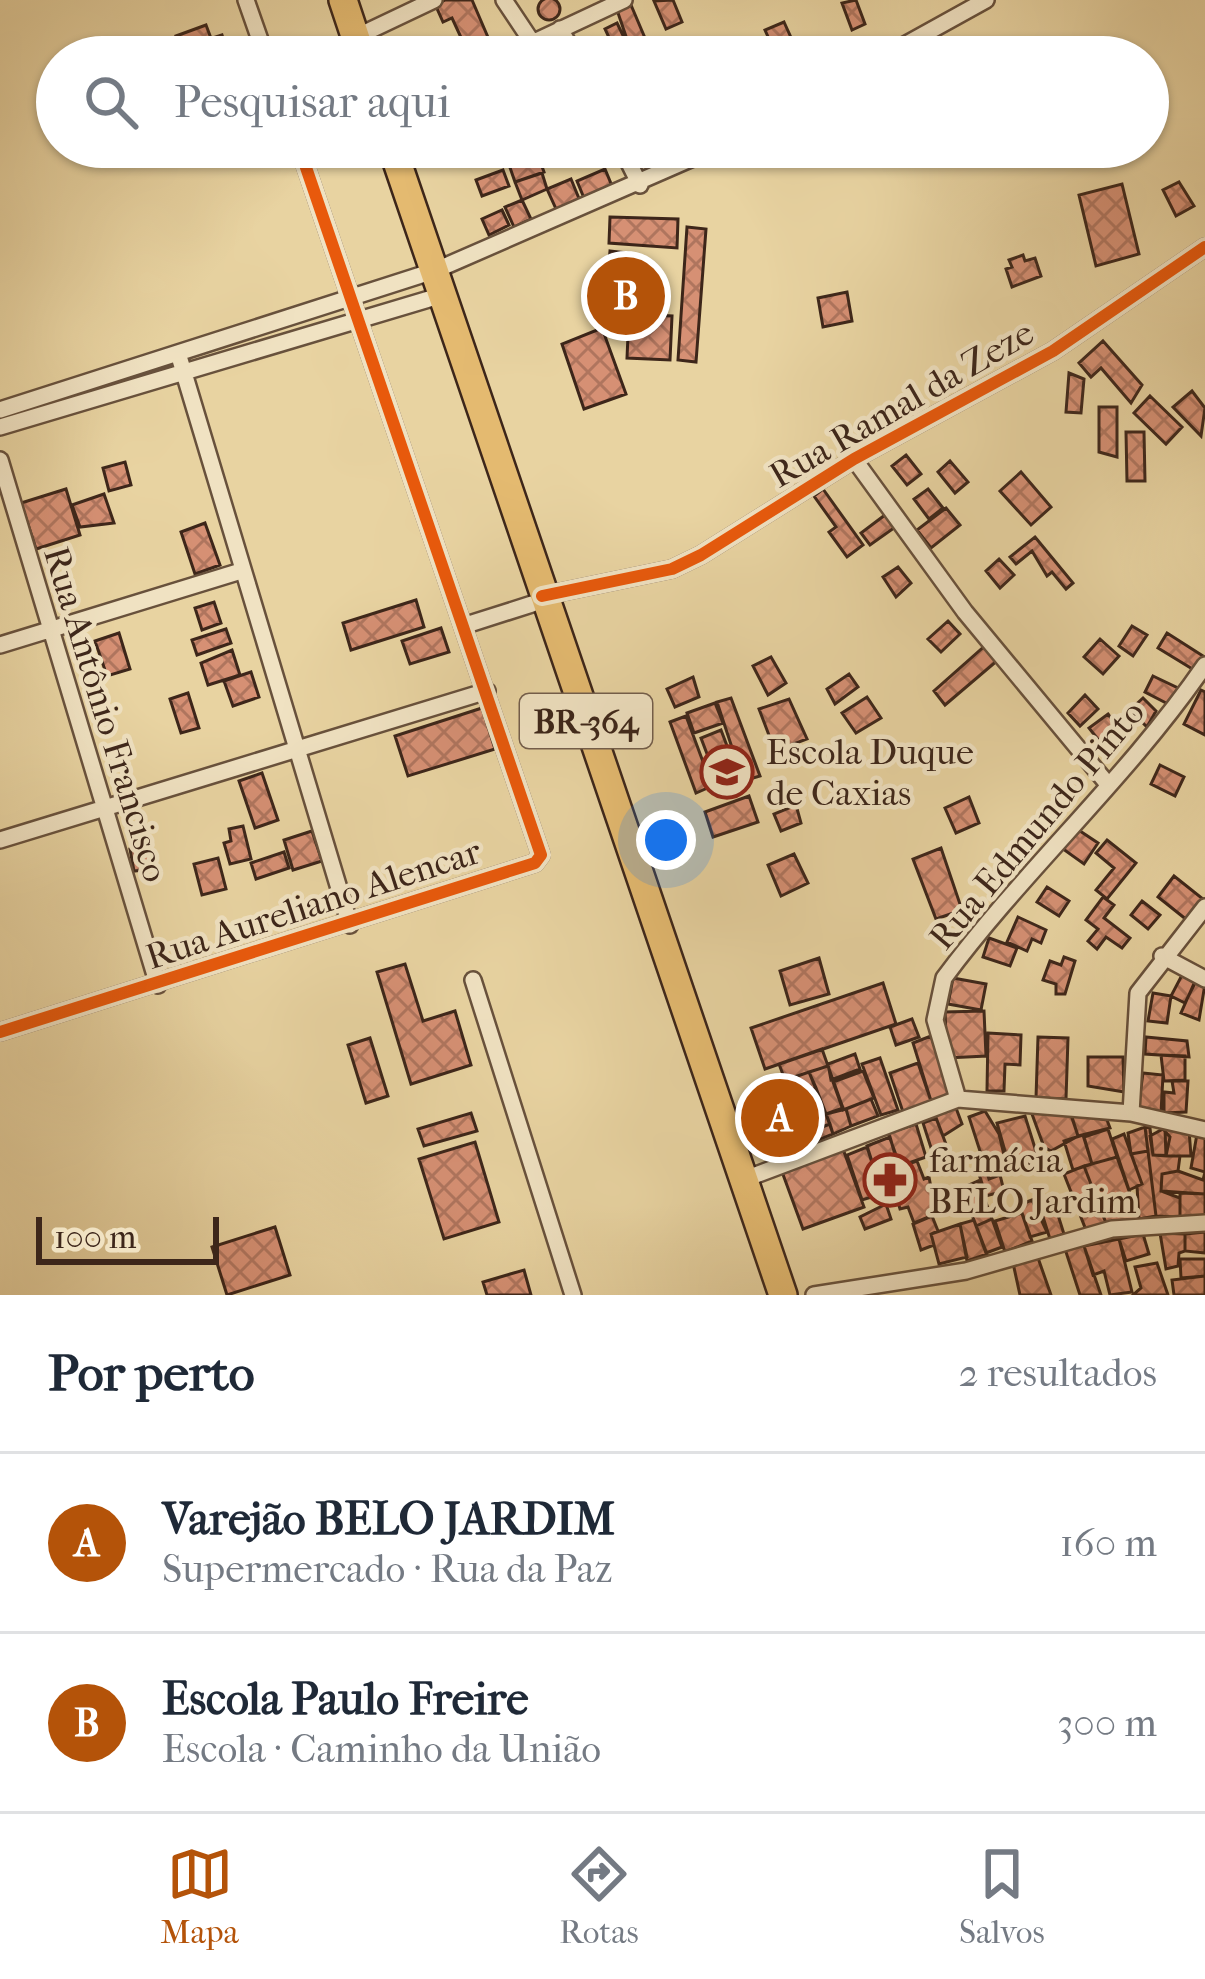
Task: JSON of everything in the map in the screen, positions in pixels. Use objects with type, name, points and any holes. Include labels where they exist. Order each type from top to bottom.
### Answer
[{"type":"highway","points":[[330,0],[348,36]]},
{"type":"highway","points":[[343,0],[352,36]]},
{"type":"highway","name":"BR-364","points":[[386,168],[537,600],[767,1295]]},
{"type":"highway","name":"BR-364","points":[[398,168],[428,281]]},
{"type":"highway","name":"BR-364","points":[[537,600],[746,1179],[783,1295]]},
{"type":"street","points":[[246,0],[259,36]]},
{"type":"street","points":[[377,36],[434,0]]},
{"type":"street","points":[[504,0],[528,36]]},
{"type":"street","points":[[545,36],[624,0]]},
{"type":"street","points":[[922,36],[986,0]]},
{"type":"street","points":[[560,29],[564,36]]},
{"type":"street","points":[[306,168],[360,320]]},
{"type":"street","points":[[632,168],[640,185]]},
{"type":"street","points":[[0,427],[360,320],[428,281],[675,168]]},
{"type":"street","name":"Rua Ramal da Zeze","points":[[466,625],[537,600],[686,563],[854,459],[1053,351],[1202,253]]},
{"type":"street","points":[[0,410],[352,297],[428,281]]},
{"type":"street","name":"BR-364","points":[[360,320],[487,691]]},
{"type":"street","name":"Rua Aureliano Alencar","points":[[178,352],[350,925]]},
{"type":"street","points":[[854,459],[965,612],[1106,782]]},
{"type":"street","name":"Rua Antônio Francisco","points":[[0,460],[158,986]]},
{"type":"street","points":[[0,645],[242,571]]},
{"type":"street","name":"Rua Edmundo Pinto","points":[[958,1099],[935,1019],[938,991],[1106,782],[1151,738],[1205,665]]},
{"type":"street","points":[[0,840],[487,691]]},
{"type":"street","name":"Rua Aureliano Alencar","points":[[1,1029],[158,986],[540,858],[487,691]]},
{"type":"street","points":[[1131,1113],[1138,993],[1162,956],[1205,907]]},
{"type":"street","points":[[1162,956],[1205,979]]},
{"type":"street","points":[[473,980],[573,1295]]},
{"type":"street","points":[[746,1179],[958,1099],[1131,1113],[1205,1130]]},
{"type":"street","points":[[814,1295],[966,1271],[1112,1229],[1205,1223]]},
{"type":"building","points":[[472,0],[487,36],[460,36],[452,18],[443,22],[435,4]]},
{"type":"building","points":[[673,0],[682,22],[666,29],[654,1]]},
{"type":"building","points":[[856,0],[865,24],[852,30],[842,3]]},
{"type":"building","points":[[541,1],[557,1],[557,17],[541,17]]},
{"type":"building","points":[[631,5],[644,36],[626,36],[617,10]]},
{"type":"building","points":[[784,22],[790,36],[768,36],[765,30]]},
{"type":"building","points":[[617,23],[623,36],[608,36],[605,29]]},
{"type":"building","points":[[206,25],[210,36],[176,36]]},
{"type":"building","points":[[510,168],[543,168],[544,172],[515,182]]},
{"type":"building","points":[[605,169],[612,186],[584,198],[577,181]]},
{"type":"building","points":[[503,170],[509,186],[482,196],[476,180]]},
{"type":"building","points":[[542,173],[547,189],[522,200],[515,182]]},
{"type":"building","points":[[571,179],[580,201],[557,211],[547,189]]},
{"type":"building","points":[[1179,182],[1194,206],[1176,216],[1163,190]]},
{"type":"building","points":[[1122,184],[1139,254],[1096,266],[1079,195]]},
{"type":"building","points":[[522,200],[531,219],[514,227],[505,207]]},
{"type":"building","points":[[502,210],[509,225],[489,235],[482,219]]},
{"type":"building","points":[[610,217],[678,219],[677,248],[609,243]]},
{"type":"building","points":[[687,227],[706,229],[696,362],[678,360]]},
{"type":"building","points":[[610,251],[628,253],[622,321],[604,319]]},
{"type":"building","points":[[1023,255],[1025,261],[1035,258],[1041,276],[1012,287],[1006,269],[1012,267],[1009,260]]},
{"type":"building","points":[[847,292],[852,321],[823,327],[818,298]]},
{"type":"building","points":[[629,314],[672,316],[670,360],[627,358]]},
{"type":"building","points":[[602,328],[626,394],[584,409],[562,344]]},
{"type":"building","points":[[1103,341],[1142,385],[1131,403],[1101,368],[1091,377],[1079,363]]},
{"type":"building","points":[[1069,373],[1084,379],[1081,413],[1066,412]]},
{"type":"building","points":[[1192,391],[1205,408],[1201,436],[1173,407]]},
{"type":"building","points":[[1150,396],[1182,427],[1166,444],[1134,413]]},
{"type":"building","points":[[1099,407],[1117,407],[1117,457],[1099,452]]},
{"type":"building","points":[[1126,432],[1144,432],[1145,481],[1127,481]]},
{"type":"building","points":[[906,455],[921,474],[907,485],[892,466]]},
{"type":"building","points":[[950,461],[968,482],[955,493],[938,472]]},
{"type":"building","points":[[125,462],[131,485],[109,491],[103,468]]},
{"type":"building","points":[[1021,472],[1051,507],[1031,525],[1000,491]]},
{"type":"building","points":[[66,489],[80,535],[36,549],[21,503]]},
{"type":"building","points":[[823,489],[863,545],[847,557],[829,532],[836,527],[814,496]]},
{"type":"building","points":[[928,489],[943,508],[929,519],[914,499]]},
{"type":"building","points":[[104,494],[114,523],[80,527],[72,505]]},
{"type":"building","points":[[946,508],[960,525],[931,548],[917,530]]},
{"type":"building","points":[[885,515],[894,528],[870,545],[861,533]]},
{"type":"building","points":[[205,523],[220,565],[195,574],[181,532]]},
{"type":"building","points":[[1035,537],[1073,583],[1066,589],[1052,572],[1047,576],[1032,551],[1016,564],[1010,557]]},
{"type":"building","points":[[999,559],[1014,575],[1000,588],[986,571]]},
{"type":"building","points":[[898,567],[911,583],[896,597],[883,577]]},
{"type":"building","points":[[416,600],[424,627],[351,650],[343,623]]},
{"type":"building","points":[[214,602],[221,623],[202,630],[195,608]]},
{"type":"building","points":[[948,621],[960,634],[941,652],[928,639]]},
{"type":"building","points":[[1132,626],[1147,635],[1133,656],[1119,646]]},
{"type":"building","points":[[441,628],[449,652],[410,664],[402,641]]},
{"type":"building","points":[[226,629],[231,643],[197,655],[192,640]]},
{"type":"building","points":[[119,633],[130,669],[107,676],[95,641]]},
{"type":"building","points":[[1167,633],[1203,656],[1194,670],[1158,648]]},
{"type":"building","points":[[1100,639],[1119,656],[1103,674],[1084,657]]},
{"type":"building","points":[[987,644],[998,660],[945,705],[934,691]]},
{"type":"building","points":[[232,650],[240,675],[208,685],[201,663]]},
{"type":"building","points":[[771,657],[786,683],[768,695],[753,666]]},
{"type":"building","points":[[251,672],[259,697],[233,706],[224,681]]},
{"type":"building","points":[[849,674],[858,687],[835,704],[827,689]]},
{"type":"building","points":[[1153,676],[1178,688],[1170,705],[1145,692]]},
{"type":"building","points":[[693,677],[699,697],[675,707],[667,689]]},
{"type":"building","points":[[1201,690],[1205,692],[1205,735],[1184,724]]},
{"type":"building","points":[[188,693],[199,728],[181,733],[170,699]]},
{"type":"building","points":[[1085,695],[1098,709],[1080,726],[1068,713]]},
{"type":"building","points":[[867,697],[881,718],[856,733],[842,713]]},
{"type":"building","points":[[731,698],[760,776],[743,781],[717,702]]},
{"type":"building","points":[[1143,698],[1156,711],[1147,727],[1130,710]]},
{"type":"building","points":[[789,699],[807,739],[775,751],[759,709]]},
{"type":"building","points":[[715,703],[723,723],[694,733],[687,713]]},
{"type":"building","points":[[482,708],[495,749],[408,776],[395,736]]},
{"type":"building","points":[[1108,714],[1121,732],[1103,746],[1089,728]]},
{"type":"building","points":[[686,716],[712,786],[696,793],[670,722]]},
{"type":"building","points":[[721,730],[740,780],[720,788],[701,738]]},
{"type":"building","points":[[1160,765],[1184,777],[1175,796],[1151,784]]},
{"type":"building","points":[[262,773],[278,820],[255,828],[239,781]]},
{"type":"building","points":[[749,796],[758,822],[713,837],[705,812]]},
{"type":"building","points":[[969,797],[979,823],[956,833],[945,808]]},
{"type":"building","points":[[796,805],[801,823],[781,831],[774,814]]},
{"type":"building","points":[[243,826],[251,859],[230,864],[224,843],[231,841],[229,829]]},
{"type":"building","points":[[1077,829],[1098,843],[1084,864],[1063,849]]},
{"type":"building","points":[[312,831],[322,861],[293,870],[284,840]]},
{"type":"building","points":[[1107,840],[1136,863],[1107,899],[1096,890],[1114,868],[1096,853]]},
{"type":"building","points":[[151,846],[154,869],[134,871],[130,849]]},
{"type":"building","points":[[941,848],[962,910],[936,919],[913,859]]},
{"type":"building","points":[[284,852],[289,868],[256,879],[251,863]]},
{"type":"building","points":[[794,854],[808,883],[781,896],[768,865]]},
{"type":"building","points":[[218,858],[226,889],[202,895],[194,864]]},
{"type":"building","points":[[1174,876],[1203,899],[1187,920],[1158,897]]},
{"type":"building","points":[[1047,887],[1069,901],[1059,916],[1037,902]]},
{"type":"building","points":[[1103,897],[1114,905],[1104,918],[1130,938],[1122,948],[1106,937],[1097,949],[1088,941],[1098,929],[1086,920]]},
{"type":"building","points":[[1142,901],[1160,915],[1148,929],[1131,915]]},
{"type":"building","points":[[1018,917],[1046,930],[1041,943],[1032,939],[1027,951],[1007,942]]},
{"type":"building","points":[[989,938],[1017,948],[1010,966],[983,957]]},
{"type":"building","points":[[1064,957],[1075,961],[1065,994],[1056,994],[1056,984],[1043,980],[1050,961],[1061,965]]},
{"type":"building","points":[[819,958],[829,994],[790,1005],[780,971]]},
{"type":"building","points":[[405,964],[423,1021],[455,1011],[471,1065],[411,1084],[377,972]]},
{"type":"building","points":[[1182,975],[1195,983],[1185,1003],[1171,996]]},
{"type":"building","points":[[953,978],[986,984],[981,1010],[948,1004]]},
{"type":"building","points":[[1196,979],[1205,984],[1199,1020],[1181,1013]]},
{"type":"building","points":[[883,983],[896,1024],[765,1069],[751,1028]]},
{"type":"building","points":[[1153,993],[1171,996],[1167,1023],[1148,1021]]},
{"type":"building","points":[[984,1011],[986,1056],[947,1058],[945,1012]]},
{"type":"building","points":[[912,1019],[919,1037],[896,1045],[890,1027]]},
{"type":"building","points":[[988,1033],[1021,1035],[1020,1065],[1005,1064],[1004,1091],[987,1091]]},
{"type":"building","points":[[931,1036],[951,1094],[931,1101],[913,1043]]},
{"type":"building","points":[[1038,1037],[1068,1038],[1066,1099],[1036,1098]]},
{"type":"building","points":[[1146,1037],[1187,1041],[1189,1057],[1145,1054]]},
{"type":"building","points":[[370,1038],[388,1096],[366,1103],[348,1045]]},
{"type":"building","points":[[822,1049],[828,1066],[785,1080],[779,1064]]},
{"type":"building","points":[[855,1054],[860,1069],[831,1080],[828,1064]]},
{"type":"building","points":[[1161,1055],[1185,1056],[1185,1080],[1164,1081]]},
{"type":"building","points":[[1088,1057],[1123,1057],[1124,1092],[1088,1086]]},
{"type":"building","points":[[880,1058],[898,1110],[881,1115],[862,1064]]},
{"type":"building","points":[[918,1063],[931,1101],[903,1112],[890,1073]]},
{"type":"building","points":[[828,1066],[843,1108],[826,1114],[809,1072]]},
{"type":"building","points":[[863,1071],[874,1098],[843,1110],[833,1082]]},
{"type":"building","points":[[809,1072],[816,1088],[777,1102],[792,1138],[830,1124],[833,1134],[783,1155],[779,1146],[785,1143],[774,1130],[779,1129],[772,1110],[767,1113],[763,1088]]},
{"type":"building","points":[[1143,1073],[1163,1075],[1161,1113],[1138,1109]]},
{"type":"building","points":[[1172,1081],[1188,1081],[1186,1112],[1164,1113],[1164,1092],[1174,1093]]},
{"type":"building","points":[[816,1088],[830,1124],[792,1138],[777,1102]]},
{"type":"building","points":[[871,1099],[878,1116],[851,1126],[846,1109]]},
{"type":"building","points":[[956,1108],[962,1124],[943,1136],[935,1115]]},
{"type":"building","points":[[846,1109],[851,1126],[833,1134],[826,1114]]},
{"type":"building","points":[[985,1111],[999,1134],[1008,1172],[989,1179],[969,1117]]},
{"type":"building","points":[[471,1113],[477,1131],[424,1146],[418,1129]]},
{"type":"building","points":[[1032,1114],[1071,1115],[1078,1136],[1051,1151],[1044,1147]]},
{"type":"building","points":[[1071,1114],[1107,1120],[1110,1128],[1078,1136]]},
{"type":"building","points":[[1025,1116],[1039,1161],[1010,1169],[997,1123]]},
{"type":"building","points":[[936,1118],[949,1152],[934,1157],[923,1123]]},
{"type":"building","points":[[916,1124],[926,1157],[900,1166],[888,1133]]},
{"type":"building","points":[[1145,1127],[1148,1151],[1131,1154],[1128,1133]]},
{"type":"building","points":[[1145,1127],[1150,1128],[1153,1155],[1180,1156],[1178,1171],[1162,1174],[1161,1191],[1180,1198],[1180,1217],[1156,1216]]},
{"type":"building","points":[[1108,1129],[1117,1157],[1092,1164],[1084,1137]]},
{"type":"building","points":[[1163,1129],[1170,1137],[1166,1156],[1153,1155],[1150,1136]]},
{"type":"building","points":[[1165,1129],[1189,1130],[1191,1156],[1166,1156]]},
{"type":"building","points":[[1124,1134],[1142,1184],[1129,1190],[1112,1139]]},
{"type":"building","points":[[1197,1134],[1205,1136],[1205,1172],[1191,1168]]},
{"type":"building","points":[[1083,1135],[1092,1164],[1073,1170],[1064,1141]]},
{"type":"building","name":"farmácia BELO Jardim","points":[[890,1137],[906,1193],[886,1205],[867,1146]]},
{"type":"building","points":[[475,1142],[499,1222],[444,1239],[419,1159]]},
{"type":"building","points":[[867,1147],[882,1194],[862,1200],[847,1155]]},
{"type":"building","points":[[843,1149],[864,1207],[803,1229],[781,1169]]},
{"type":"building","points":[[1148,1151],[1156,1216],[1139,1219],[1137,1186],[1142,1184],[1131,1154]]},
{"type":"building","points":[[1117,1157],[1139,1219],[1106,1223],[1084,1166]]},
{"type":"building","points":[[917,1161],[924,1179],[929,1177],[936,1214],[914,1223],[908,1207],[900,1209],[897,1199],[906,1193],[899,1167]]},
{"type":"building","points":[[1084,1166],[1106,1223],[1086,1230],[1064,1174]]},
{"type":"building","points":[[986,1169],[989,1179],[1000,1175],[1004,1191],[986,1196],[978,1171]]},
{"type":"building","points":[[1178,1171],[1203,1180],[1205,1172],[1205,1194],[1161,1191],[1162,1174]]},
{"type":"building","points":[[978,1181],[992,1219],[976,1226],[962,1188]]},
{"type":"building","points":[[1180,1193],[1205,1194],[1205,1219],[1180,1217]]},
{"type":"building","points":[[1052,1196],[1064,1234],[1050,1239],[1038,1201]]},
{"type":"building","points":[[1032,1200],[1047,1232],[1030,1237],[1019,1205]]},
{"type":"building","points":[[886,1204],[891,1219],[865,1229],[860,1217]]},
{"type":"building","points":[[1022,1213],[1032,1241],[1005,1252],[995,1221]]},
{"type":"building","points":[[932,1216],[938,1231],[931,1234],[934,1245],[921,1250],[913,1224]]},
{"type":"building","points":[[992,1219],[1002,1247],[986,1253],[976,1226]]},
{"type":"building","points":[[974,1220],[987,1254],[967,1261],[960,1224]]},
{"type":"building","points":[[960,1224],[967,1257],[939,1264],[931,1234]]},
{"type":"building","points":[[275,1227],[290,1275],[227,1295],[212,1247]]},
{"type":"building","points":[[1205,1232],[1205,1253],[1185,1251],[1185,1234]]},
{"type":"building","points":[[1160,1233],[1185,1234],[1185,1251],[1179,1253],[1178,1266],[1166,1269]]},
{"type":"building","points":[[1143,1234],[1149,1254],[1126,1261],[1119,1239]]},
{"type":"building","points":[[1119,1239],[1132,1292],[1110,1295],[1104,1271],[1093,1275],[1084,1246]]},
{"type":"building","points":[[1082,1243],[1101,1295],[1080,1295],[1065,1249]]},
{"type":"building","points":[[1037,1255],[1051,1295],[1020,1295],[1013,1263]]},
{"type":"building","points":[[1180,1259],[1205,1259],[1205,1276],[1181,1278]]},
{"type":"building","points":[[1157,1263],[1168,1295],[1133,1295],[1141,1288],[1135,1267]]},
{"type":"building","points":[[524,1270],[531,1295],[487,1295],[483,1282]]},
{"type":"building","points":[[1205,1276],[1205,1295],[1174,1295],[1172,1280]]},
{"type":"cycle path","points":[[0,1032],[535,863],[541,855],[306,168]]},
{"type":"cycle path","points":[[542,596],[672,569],[701,555],[854,459],[1053,351],[1205,247]]},
{"type":"place","name":"Escola Paulo Freire","points":[[626,296]]},
{"type":"place","name":"Escola Duque de Caxias","points":[[727,772]]},
{"type":"place","name":"Varejão BELO JARDIM","points":[[780,1118]]},
{"type":"place","name":"farmácia BELO Jardim","points":[[890,1180]]}]
